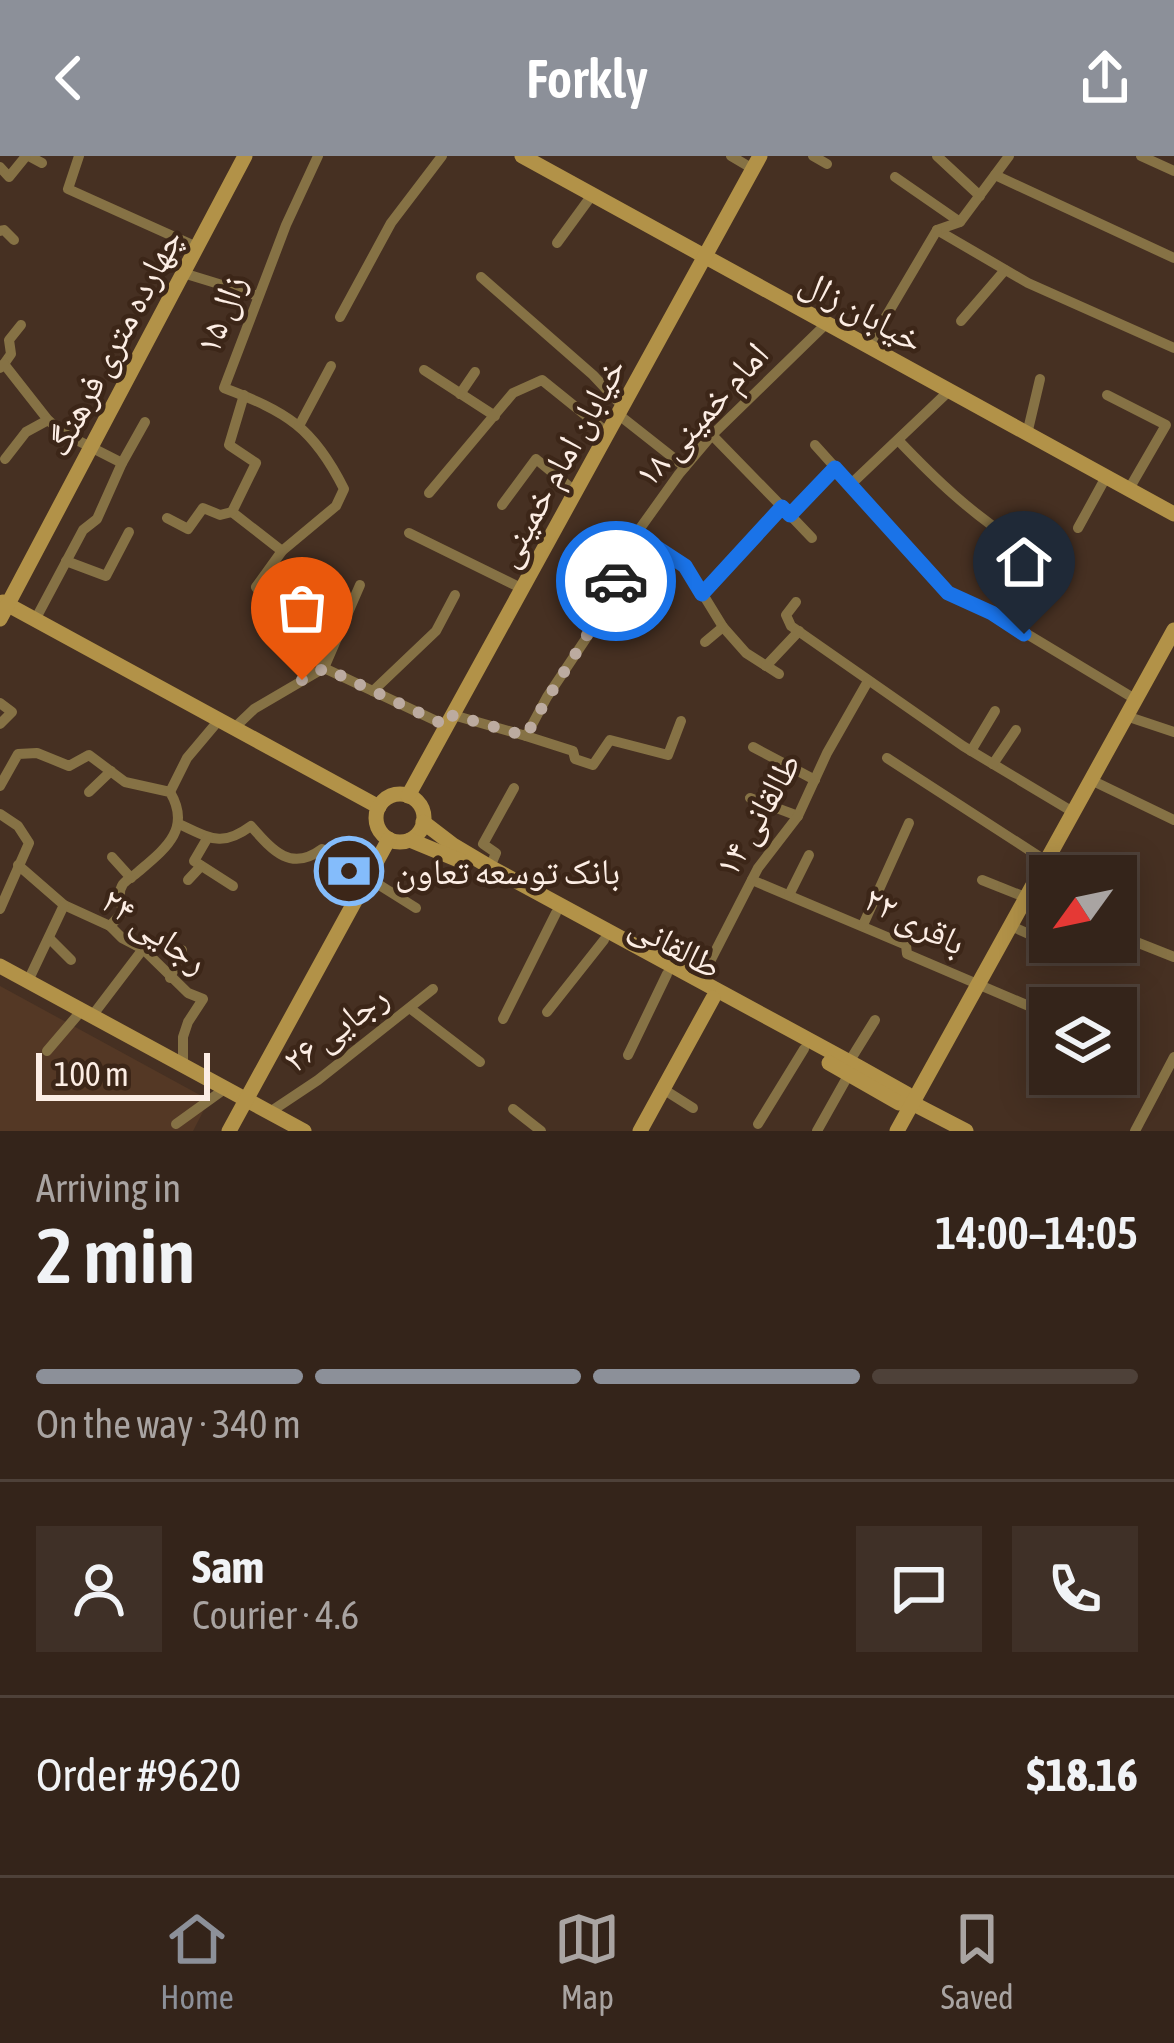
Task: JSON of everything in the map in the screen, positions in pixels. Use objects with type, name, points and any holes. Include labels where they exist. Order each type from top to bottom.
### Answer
[{"type":"main road","name":"چهارده متری فرهنگ","points":[[2,608],[245,156]]},
{"type":"main road","name":"خیابان زال","points":[[522,156],[1174,514]]},
{"type":"main road","name":"خیابان امام خمینی","points":[[408,796],[757,162]]},
{"type":"main road","points":[[2,608],[35,620],[379,807]]},
{"type":"main road","points":[[1049,855],[1174,630]]},
{"type":"main road","points":[[408,796],[420,806],[423,822],[410,840],[396,842],[383,835],[376,821],[379,807],[388,797],[408,796]]},
{"type":"main road","name":"طالقانی","points":[[423,822],[490,867],[849,1068]]},
{"type":"main road","points":[[236,1127],[246,1099],[389,839]]},
{"type":"main road","name":"طالقانی","points":[[410,840],[448,854],[804,1049],[907,1094],[912,1103],[966,1131]]},
{"type":"main road","points":[[897,1131],[1029,892]]},
{"type":"main road","points":[[0,966],[304,1131]]},
{"type":"main road","points":[[640,1131],[712,998]]},
{"type":"street","points":[[0,167],[10,177],[27,156],[42,163]]},
{"type":"street","points":[[79,156],[68,189],[197,247]]},
{"type":"street","name":"زال ۱۵","points":[[282,551],[328,515],[344,489],[324,454],[299,425],[263,403],[224,388],[286,225],[318,156]]},
{"type":"street","points":[[340,317],[391,223],[442,156]]},
{"type":"street","points":[[731,156],[757,162]]},
{"type":"street","points":[[813,156],[826,164]]},
{"type":"street","points":[[938,156],[980,196]]},
{"type":"street","points":[[868,347],[938,230],[960,222],[1009,156]]},
{"type":"street","points":[[1141,156],[1174,171]]},
{"type":"street","points":[[995,175],[1174,258]]},
{"type":"street","points":[[895,177],[960,222]]},
{"type":"street","points":[[557,243],[592,195]]},
{"type":"street","points":[[938,230],[1028,283],[1174,348]]},
{"type":"street","points":[[0,231],[14,240]]},
{"type":"street","points":[[961,321],[1005,270]]},
{"type":"street","points":[[183,273],[258,296]]},
{"type":"street","points":[[481,277],[592,375],[621,411],[685,467]]},
{"type":"street","name":"امام خمینی ۱۸","points":[[526,736],[593,628],[636,534],[712,435],[826,324]]},
{"type":"street","points":[[21,325],[9,340],[11,354],[2,366],[63,433],[122,463]]},
{"type":"street","points":[[299,425],[332,365]]},
{"type":"street","points":[[424,370],[495,416]]},
{"type":"street","points":[[460,394],[475,372]]},
{"type":"street","points":[[1027,434],[1040,379]]},
{"type":"street","points":[[429,493],[513,393],[542,380],[608,434]]},
{"type":"street","points":[[850,484],[949,391]]},
{"type":"street","points":[[167,518],[188,529],[203,508],[220,515],[232,512],[256,464],[229,445],[244,395]]},
{"type":"street","points":[[1107,395],[1166,425],[1129,489]]},
{"type":"street","points":[[4,459],[26,432],[48,420]]},
{"type":"street","points":[[35,620],[83,530],[97,519],[145,422]]},
{"type":"street","points":[[712,435],[812,538]]},
{"type":"street","points":[[898,440],[966,507],[1021,545]]},
{"type":"street","points":[[815,445],[948,593],[992,613],[1135,699]]},
{"type":"street","points":[[502,505],[536,459],[576,492]]},
{"type":"street","points":[[702,594],[835,468]]},
{"type":"street","points":[[1078,528],[1106,477]]},
{"type":"street","points":[[232,512],[282,551],[256,587],[278,618],[325,668],[374,691],[450,720],[573,751],[575,760],[593,765],[610,740],[668,755],[681,721]]},
{"type":"street","points":[[66,561],[106,576],[128,532]]},
{"type":"street","points":[[409,533],[523,589]]},
{"type":"street","points":[[636,534],[685,566],[722,627],[746,653],[779,674]]},
{"type":"street","points":[[170,792],[188,758],[226,724],[325,668],[361,585]]},
{"type":"street","points":[[573,589],[606,602]]},
{"type":"street","points":[[374,691],[436,632],[455,595]]},
{"type":"street","points":[[796,602],[786,615],[791,626],[971,751],[1073,812]]},
{"type":"street","points":[[705,642],[722,627]]},
{"type":"street","points":[[766,666],[799,631]]},
{"type":"street","name":"طالقانی ۱۴","points":[[700,981],[752,880],[798,816],[868,680]]},
{"type":"street","points":[[0,703],[12,712],[0,724]]},
{"type":"street","points":[[971,751],[994,711]]},
{"type":"street","points":[[1126,716],[1174,732]]},
{"type":"street","points":[[993,764],[1016,730]]},
{"type":"street","points":[[753,747],[814,780]]},
{"type":"street","points":[[0,786],[19,754],[38,753],[69,766],[89,755],[125,782],[170,792],[178,805],[179,824],[167,847],[122,885],[123,912],[110,926]]},
{"type":"street","points":[[887,758],[1037,855]]},
{"type":"street","points":[[89,792],[111,771]]},
{"type":"street","points":[[1091,780],[1174,820]]},
{"type":"street","points":[[490,867],[496,854],[483,844],[514,788]]},
{"type":"street","points":[[750,798],[798,816]]},
{"type":"street","points":[[0,814],[18,826],[29,843],[0,909]]},
{"type":"street","points":[[862,925],[909,823]]},
{"type":"street","points":[[179,824],[217,841],[236,837],[251,826],[291,860],[308,860],[322,850],[416,908]]},
{"type":"street","points":[[208,837],[194,861],[233,886]]},
{"type":"street","points":[[789,895],[808,855]]},
{"type":"street","points":[[112,857],[131,878]]},
{"type":"street","name":"رجایی ۲۴","points":[[18,865],[64,905],[110,926],[143,949],[188,993],[203,999],[183,1036],[183,1065]]},
{"type":"street","points":[[188,880],[201,866]]},
{"type":"street","name":"باقری ۲۲","points":[[752,880],[906,945],[907,954],[1029,1007]]},
{"type":"street","points":[[982,880],[1029,899]]},
{"type":"street","points":[[28,981],[64,905]]},
{"type":"street","points":[[502,1019],[556,913]]},
{"type":"street","points":[[1011,926],[1029,934]]},
{"type":"street","points":[[49,938],[71,960]]},
{"type":"street","points":[[547,1012],[604,940]]},
{"type":"street","points":[[1137,942],[1174,957]]},
{"type":"street","points":[[47,1051],[143,949]]},
{"type":"street","points":[[170,978],[182,950]]},
{"type":"street","points":[[628,1055],[668,974]]},
{"type":"street","name":"رجایی ۲۶","points":[[270,1112],[433,989]]},
{"type":"street","points":[[410,1009],[480,1062]]},
{"type":"street","points":[[817,1131],[875,1020]]},
{"type":"street","points":[[758,1124],[804,1049]]},
{"type":"street","points":[[1135,1131],[1174,1057]]},
{"type":"street","points":[[176,1124],[226,1088]]},
{"type":"street","points":[[663,1089],[692,1108]]},
{"type":"street","points":[[513,1109],[541,1131]]},
{"type":"shaded area","points":[[0,986],[209,1100],[193,1131],[0,1131]]},
{"type":"way so far","points":[[302,680],[325,668],[447,726],[453,715],[526,736],[593,628],[616,581]]},
{"type":"place","name":"بانک توسعه تعاون","points":[[349,871]]},
{"type":"route","points":[[616,581],[636,534],[685,566],[702,594],[782,507],[790,515],[835,468],[948,593],[1024,634]]}]
